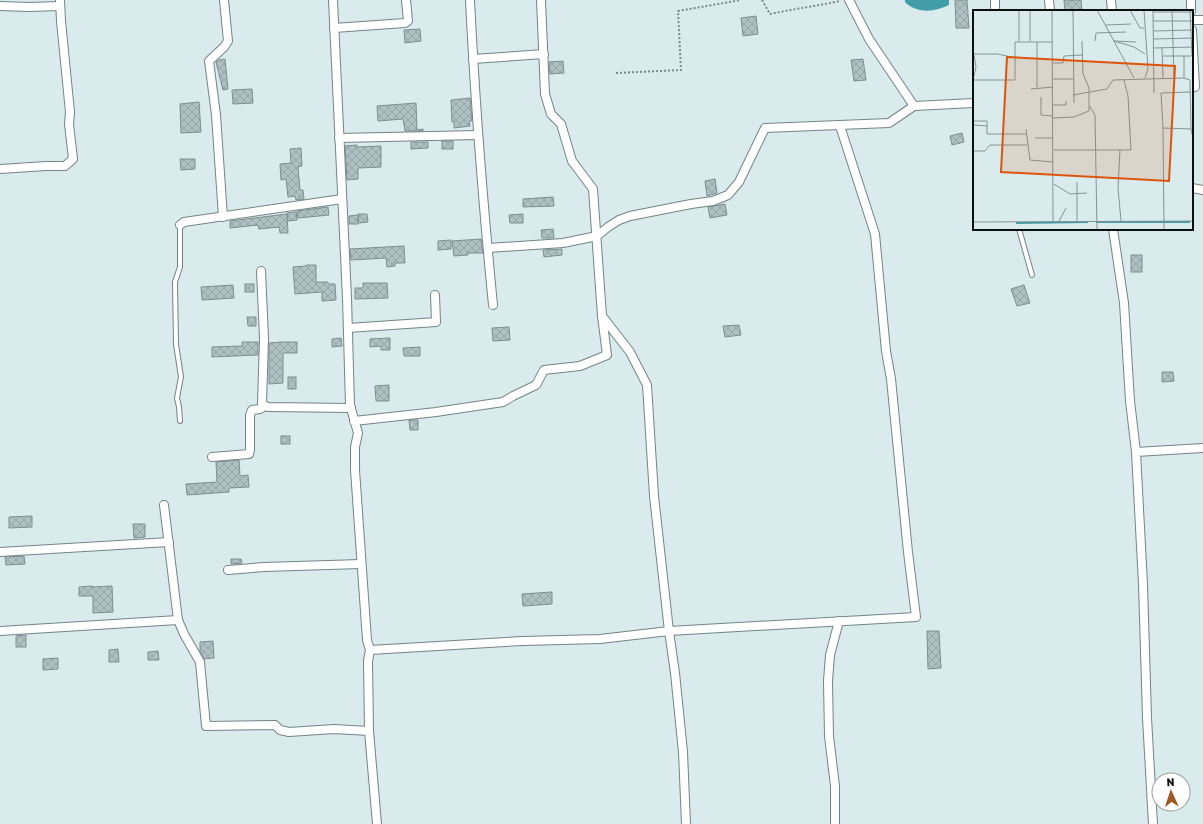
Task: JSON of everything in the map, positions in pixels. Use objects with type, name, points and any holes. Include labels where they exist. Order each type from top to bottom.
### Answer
[{"type":"street","points":[[223,217],[216,115],[209,61],[224,47],[228,41],[224,0]]},
{"type":"street","points":[[333,0],[351,408],[358,432],[355,447],[361,564],[367,640],[370,650],[368,661],[369,731],[377,824]]},
{"type":"street","points":[[334,28],[405,23],[408,21],[406,0]]},
{"type":"street","points":[[470,0],[478,135],[493,304]]},
{"type":"street","points":[[354,421],[436,412],[503,402],[536,385],[544,370],[580,366],[607,355],[599,283],[593,189],[572,161],[561,124],[551,114],[545,94],[541,0]]},
{"type":"street","points":[[849,0],[869,40],[914,106]]},
{"type":"street","points":[[1049,0],[1050,10]]},
{"type":"street","points":[[1111,0],[1112,10]]},
{"type":"street","points":[[0,6],[29,7],[60,3],[70,112],[71,150],[73,159],[65,166],[0,169]]},
{"type":"street","points":[[1193,41],[1197,87]]},
{"type":"street","points":[[473,59],[544,54]]},
{"type":"street","points":[[488,248],[563,243],[596,236],[619,220],[630,216],[713,201],[728,195],[740,182],[765,128],[889,123],[914,106],[973,103]]},
{"type":"street","points":[[370,650],[522,640],[600,639],[669,631],[916,617],[907,544],[891,379],[884,337],[875,234],[840,126]]},
{"type":"street","points":[[339,138],[478,135]]},
{"type":"street","points":[[1193,188],[1203,190]]},
{"type":"street","points":[[180,225],[184,222],[342,199]]},
{"type":"street","points":[[1113,230],[1124,303],[1130,401],[1136,452],[1153,824]]},
{"type":"street","points":[[261,271],[264,338],[262,404],[265,406]]},
{"type":"street","points":[[348,328],[436,322],[435,295]]},
{"type":"street","points":[[602,316],[630,352],[647,386],[654,496],[669,631],[676,673],[683,752],[686,824]]},
{"type":"street","points":[[212,457],[249,454],[250,415],[252,410],[260,409],[265,406],[351,408]]},
{"type":"street","points":[[1136,452],[1203,448]]},
{"type":"street","points":[[164,505],[178,620],[200,662],[206,726],[275,726],[280,730],[289,732],[334,729],[369,731]]},
{"type":"street","points":[[0,552],[169,542]]},
{"type":"street","points":[[228,570],[264,567],[361,564]]},
{"type":"street","points":[[0,631],[178,620]]},
{"type":"street","points":[[835,824],[835,786],[829,736],[828,681],[830,655],[839,621]]},
{"type":"lane","points":[[180,225],[180,266],[175,282],[176,344],[181,377],[177,398],[180,421]]},
{"type":"lane","points":[[1019,230],[1032,275]]},
{"type":"path","points":[[616,73],[681,70],[678,11],[741,0]]},
{"type":"path","points":[[762,0],[770,14],[844,0]]},
{"type":"water","points":[[905,0],[949,0],[949,5],[926,11],[915,9],[905,2]]},
{"type":"building","points":[[955,0],[967,0],[969,28],[956,28]]},
{"type":"building","points":[[1064,0],[1081,0],[1082,10],[1065,10]]},
{"type":"building","points":[[756,16],[758,34],[743,36],[741,18]]},
{"type":"building","points":[[420,29],[421,41],[405,43],[404,30]]},
{"type":"building","points":[[225,59],[228,89],[223,90],[216,62]]},
{"type":"building","points":[[863,59],[866,80],[854,81],[851,60]]},
{"type":"building","points":[[563,61],[564,73],[550,74],[549,62]]},
{"type":"building","points":[[252,89],[253,103],[233,104],[232,90]]},
{"type":"building","points":[[470,98],[472,121],[469,121],[470,126],[454,128],[454,122],[452,122],[451,100]]},
{"type":"building","points":[[199,102],[201,132],[181,133],[180,104]]},
{"type":"building","points":[[416,103],[417,130],[423,129],[423,131],[405,131],[403,119],[378,121],[377,106]]},
{"type":"building","points":[[962,133],[964,142],[952,145],[950,136]]},
{"type":"building","points":[[442,141],[453,141],[453,149],[442,149]]},
{"type":"building","points":[[411,142],[428,142],[428,148],[411,149]]},
{"type":"building","points":[[357,145],[357,147],[381,146],[381,167],[358,168],[358,179],[347,180],[345,146]]},
{"type":"building","points":[[301,148],[302,166],[298,167],[300,190],[303,190],[304,199],[296,200],[295,196],[288,197],[286,179],[281,180],[280,164],[291,163],[290,149]]},
{"type":"building","points":[[180,159],[195,159],[195,169],[181,170]]},
{"type":"building","points":[[715,179],[717,193],[707,196],[705,181]]},
{"type":"building","points":[[553,197],[554,206],[523,207],[523,199]]},
{"type":"building","points":[[725,204],[727,215],[710,218],[708,207]]},
{"type":"building","points":[[328,207],[329,215],[298,218],[297,211]]},
{"type":"building","points":[[296,212],[297,220],[288,221],[287,213]]},
{"type":"building","points":[[287,214],[288,233],[280,233],[279,227],[259,229],[258,225],[230,228],[230,221]]},
{"type":"building","points":[[358,214],[367,214],[368,222],[359,223]]},
{"type":"building","points":[[523,214],[523,223],[510,223],[509,215]]},
{"type":"building","points":[[358,215],[358,224],[349,224],[349,216]]},
{"type":"building","points":[[553,229],[554,238],[542,238],[541,230]]},
{"type":"building","points":[[481,239],[483,253],[468,253],[468,255],[454,256],[452,241]]},
{"type":"building","points":[[451,240],[451,249],[438,250],[438,241]]},
{"type":"building","points":[[404,246],[405,263],[395,263],[395,266],[387,267],[386,258],[351,260],[350,249]]},
{"type":"building","points":[[562,249],[562,255],[544,257],[543,250]]},
{"type":"building","points":[[1131,255],[1142,255],[1142,272],[1131,272]]},
{"type":"building","points":[[316,265],[316,282],[328,282],[328,284],[335,284],[336,300],[322,301],[322,292],[295,294],[293,267]]},
{"type":"building","points":[[363,283],[387,283],[388,298],[355,299],[355,288],[363,288]]},
{"type":"building","points":[[245,284],[254,284],[254,292],[245,292]]},
{"type":"building","points":[[233,285],[234,298],[202,300],[201,287]]},
{"type":"building","points":[[1024,285],[1030,303],[1017,306],[1011,289]]},
{"type":"building","points":[[247,317],[256,317],[256,326],[248,326]]},
{"type":"building","points":[[739,325],[741,335],[725,337],[723,326]]},
{"type":"building","points":[[509,327],[510,340],[493,341],[492,328]]},
{"type":"building","points":[[341,338],[342,346],[332,347],[332,339]]},
{"type":"building","points":[[390,338],[390,350],[381,350],[381,346],[370,347],[370,339]]},
{"type":"building","points":[[242,342],[258,342],[258,355],[212,357],[212,347],[242,346]]},
{"type":"building","points":[[297,342],[297,353],[283,353],[283,383],[269,384],[269,343]]},
{"type":"building","points":[[420,347],[420,356],[404,356],[403,348]]},
{"type":"building","points":[[1162,372],[1173,372],[1174,381],[1162,382]]},
{"type":"building","points":[[288,377],[296,377],[296,389],[288,389]]},
{"type":"building","points":[[389,385],[389,401],[376,401],[375,386]]},
{"type":"building","points":[[409,420],[418,420],[418,430],[410,430]]},
{"type":"building","points":[[281,436],[290,436],[290,444],[281,444]]},
{"type":"building","points":[[239,460],[240,476],[248,475],[249,487],[229,488],[229,492],[187,495],[186,484],[217,482],[216,462]]},
{"type":"building","points":[[32,516],[32,527],[9,528],[9,517]]},
{"type":"building","points":[[133,524],[145,524],[145,537],[134,538]]},
{"type":"building","points":[[24,556],[25,564],[6,565],[5,557]]},
{"type":"building","points":[[231,559],[241,559],[242,563],[231,564]]},
{"type":"building","points":[[112,586],[113,612],[93,613],[93,596],[79,596],[79,587]]},
{"type":"building","points":[[552,592],[552,604],[523,606],[522,594]]},
{"type":"building","points":[[927,631],[939,631],[941,668],[928,669]]},
{"type":"building","points":[[26,635],[26,647],[16,647],[16,636]]},
{"type":"building","points":[[213,641],[214,658],[204,659],[200,651],[200,642]]},
{"type":"building","points":[[118,649],[119,662],[109,662],[109,650]]},
{"type":"building","points":[[158,651],[159,660],[148,660],[148,652]]},
{"type":"building","points":[[58,658],[58,669],[43,670],[43,659]]}]
